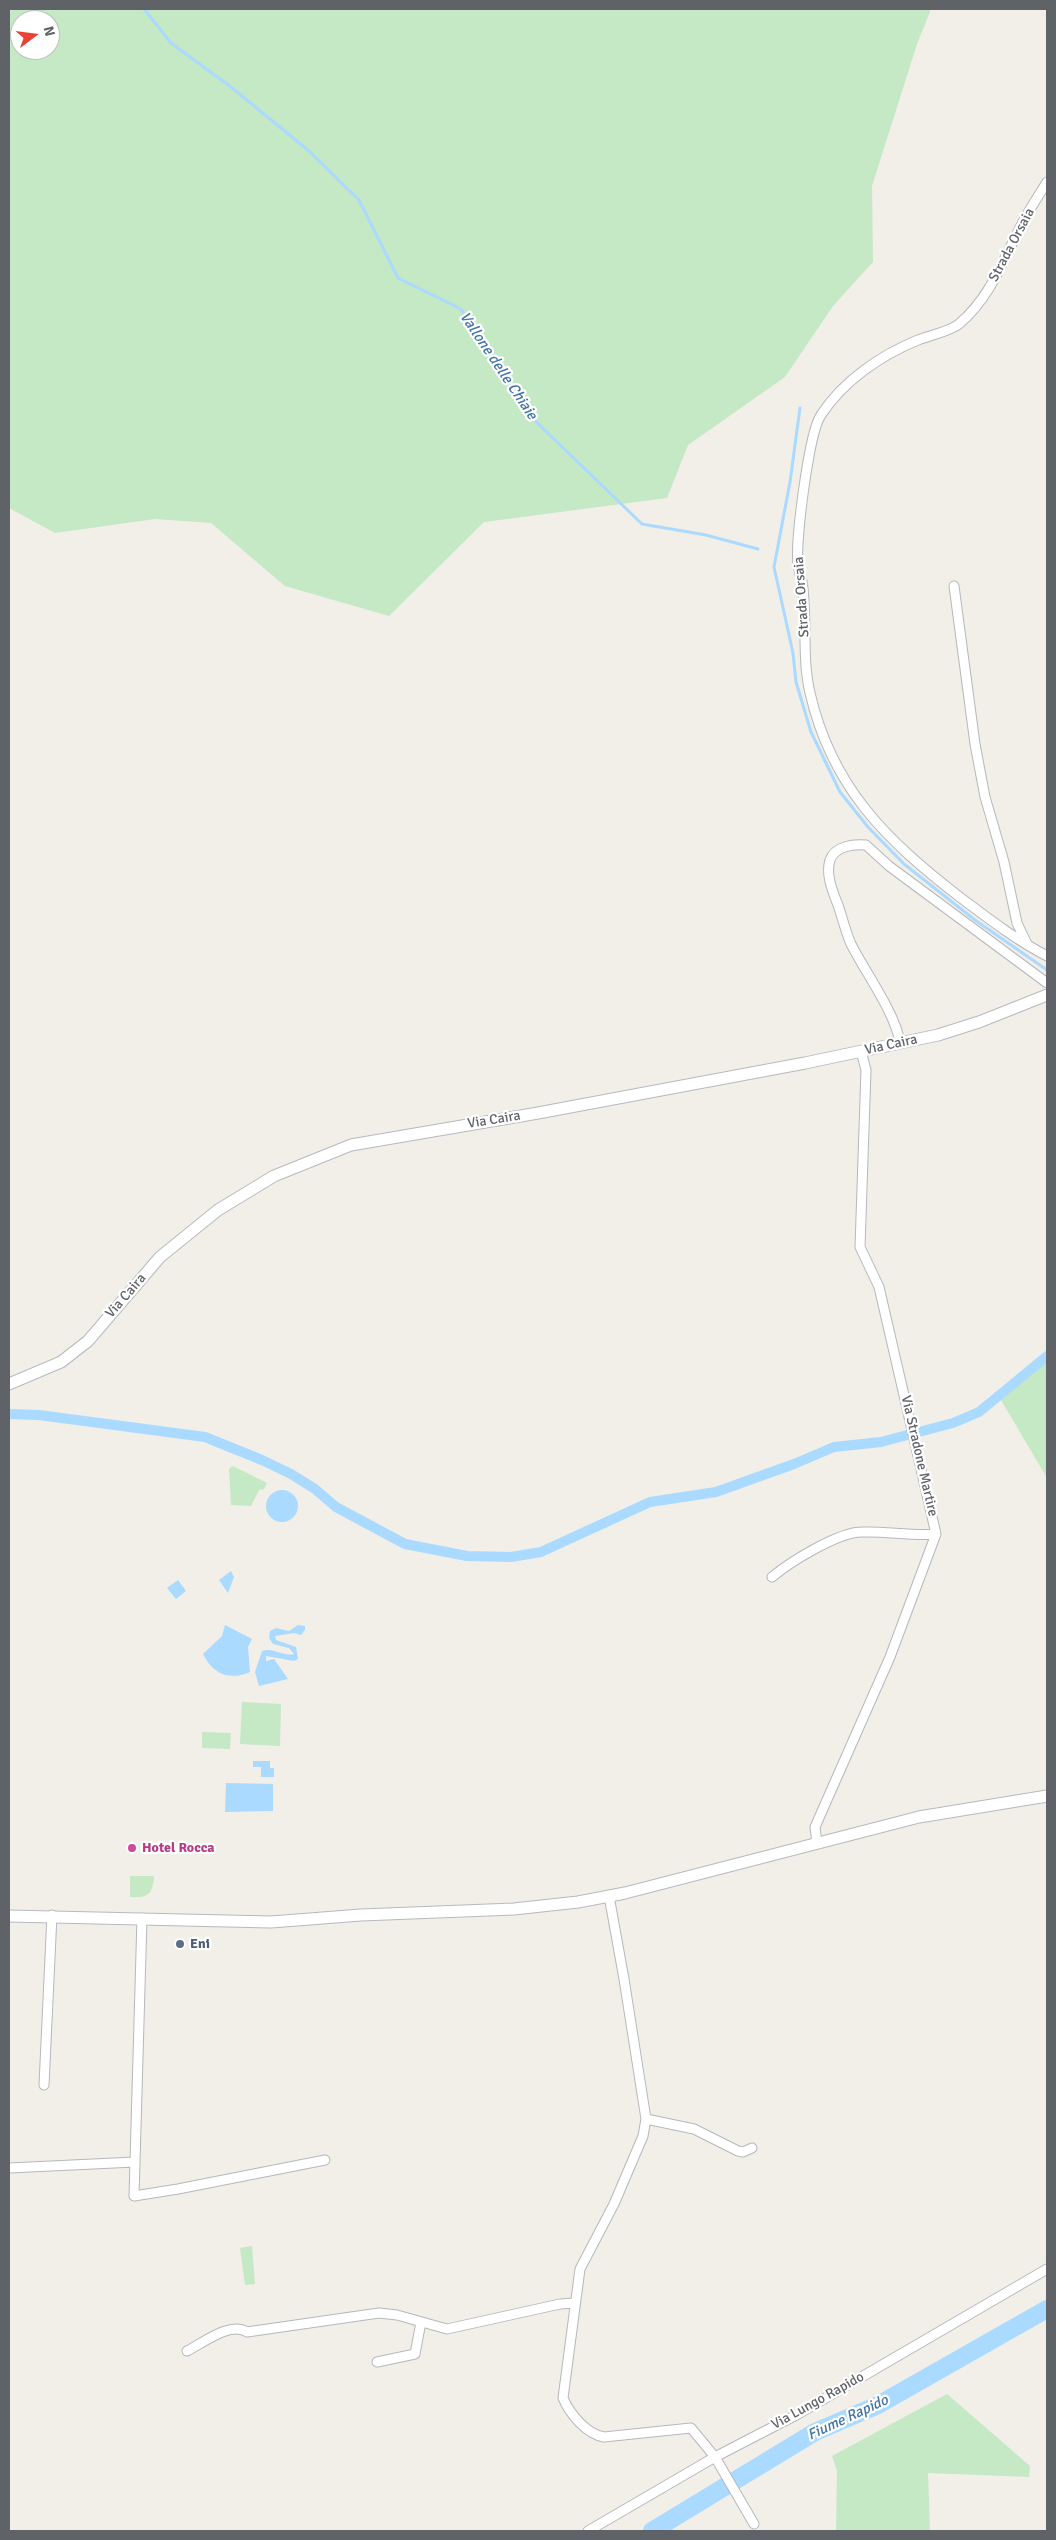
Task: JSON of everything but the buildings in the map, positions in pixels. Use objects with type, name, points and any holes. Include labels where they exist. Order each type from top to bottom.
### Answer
[{"type":"street","name":"Strada Orsaia","points":[[1047,182],[1024,220],[996,280],[957,326],[904,346],[870,366],[835,397],[819,417],[807,469],[798,564],[803,588],[806,672],[810,692],[819,726],[842,779],[879,828],[916,863],[1004,930],[1047,956]]},
{"type":"street","points":[[954,586],[975,744],[985,798],[1004,862],[1017,923],[1027,944]]},
{"type":"street","points":[[900,1043],[895,1027],[850,942],[834,897],[828,871],[830,859],[836,852],[846,847],[866,845],[889,866],[1047,983]]},
{"type":"street","name":"Via Caira","points":[[9,1384],[61,1362],[88,1341],[160,1257],[218,1210],[274,1176],[351,1145],[538,1113],[938,1035],[979,1022],[1047,995]]},
{"type":"street","name":"Via Stradone Martire","points":[[817,1843],[815,1827],[890,1657],[936,1534],[880,1287],[860,1247],[866,1070],[861,1051]]},
{"type":"street","points":[[772,1578],[789,1563],[834,1540],[860,1532],[914,1536],[936,1534]]},
{"type":"street","points":[[9,1916],[52,1915],[294,1921],[361,1915],[514,1909],[609,1896],[919,1816],[1047,1796]]},
{"type":"street","points":[[609,1896],[646,2119],[643,2136],[614,2204],[580,2269],[574,2303],[563,2398],[585,2428],[596,2435],[604,2437],[691,2428],[717,2459],[754,2524]]},
{"type":"street","points":[[44,2085],[52,1915]]},
{"type":"street","points":[[142,1918],[134,2196],[178,2190],[325,2160]]},
{"type":"street","points":[[646,2119],[694,2130],[738,2151],[743,2152],[752,2148]]},
{"type":"street","points":[[9,2168],[135,2162]]},
{"type":"street","name":"Via Lungo Rapido","points":[[588,2531],[798,2414],[1047,2269]]},
{"type":"street","points":[[187,2352],[232,2328],[241,2328],[247,2332],[379,2313],[447,2329],[456,2329],[560,2304],[574,2303]]},
{"type":"street","points":[[377,2362],[415,2354],[421,2322]]},
{"type":"green space","points":[[9,9],[930,9],[872,186],[873,262],[833,306],[785,377],[688,445],[667,498],[484,522],[389,616],[285,586],[211,523],[155,519],[55,533],[9,508]]},
{"type":"green space","points":[[1047,1354],[1047,1478],[1001,1400]]},
{"type":"green space","points":[[233,1466],[267,1483],[264,1489],[259,1490],[251,1506],[231,1505],[229,1469]]},
{"type":"green space","points":[[242,1702],[281,1704],[280,1746],[240,1744]]},
{"type":"green space","points":[[202,1732],[231,1733],[230,1749],[202,1748]]},
{"type":"green space","points":[[130,1876],[154,1876],[152,1887],[148,1894],[141,1897],[130,1897]]},
{"type":"green space","points":[[252,2246],[255,2284],[245,2285],[240,2248]]},
{"type":"green space","points":[[947,2394],[1030,2466],[1029,2477],[928,2473],[930,2531],[836,2531],[837,2471],[832,2456]]},
{"type":"water","points":[[282,1490],[288,1491],[293,1495],[297,1500],[297,1512],[293,1517],[288,1521],[282,1522],[276,1521],[271,1517],[267,1512],[266,1506],[267,1500],[271,1495],[276,1491]]},
{"type":"water","points":[[231,1571],[234,1577],[228,1593],[219,1580]]},
{"type":"water","points":[[178,1580],[186,1591],[176,1599],[167,1588]]},
{"type":"water","points":[[225,1625],[252,1639],[248,1647],[250,1672],[235,1676],[222,1674],[212,1667],[203,1654],[222,1636]]},
{"type":"water","points":[[298,1625],[305,1626],[305,1630],[301,1635],[294,1633],[275,1636],[276,1640],[296,1647],[298,1659],[294,1661],[266,1656],[266,1661],[274,1659],[288,1679],[259,1686],[255,1672],[262,1651],[270,1650],[290,1655],[294,1654],[289,1648],[273,1644],[269,1638],[270,1631],[276,1628],[289,1631]]},
{"type":"water","points":[[253,1761],[270,1761],[270,1768],[274,1768],[274,1777],[261,1777],[261,1767],[253,1767]]},
{"type":"water","points":[[226,1783],[273,1784],[273,1811],[225,1812]]},
{"type":"waterway","name":"Vallone delle Chiaie","points":[[144,9],[171,43],[231,87],[309,151],[359,200],[398,278],[461,309],[528,414],[642,524],[706,535],[758,549]]},
{"type":"waterway","points":[[800,408],[790,482],[774,567],[793,653],[796,682],[811,732],[840,792],[868,827],[904,864],[975,920],[1047,970]]},
{"type":"waterway","points":[[9,1414],[39,1415],[205,1437],[291,1474],[315,1489],[336,1507],[405,1544],[467,1556],[511,1557],[541,1552],[650,1502],[716,1492],[794,1464],[834,1447],[881,1442],[953,1423],[979,1412],[1047,1356]]},
{"type":"waterway","name":"Fiume Rapido","points":[[652,2531],[815,2432],[878,2405],[1047,2309]]},
{"type":"place","name":"Hotel Rocca","points":[[132,1848]]},
{"type":"place","name":"Eni","points":[[180,1944]]}]
